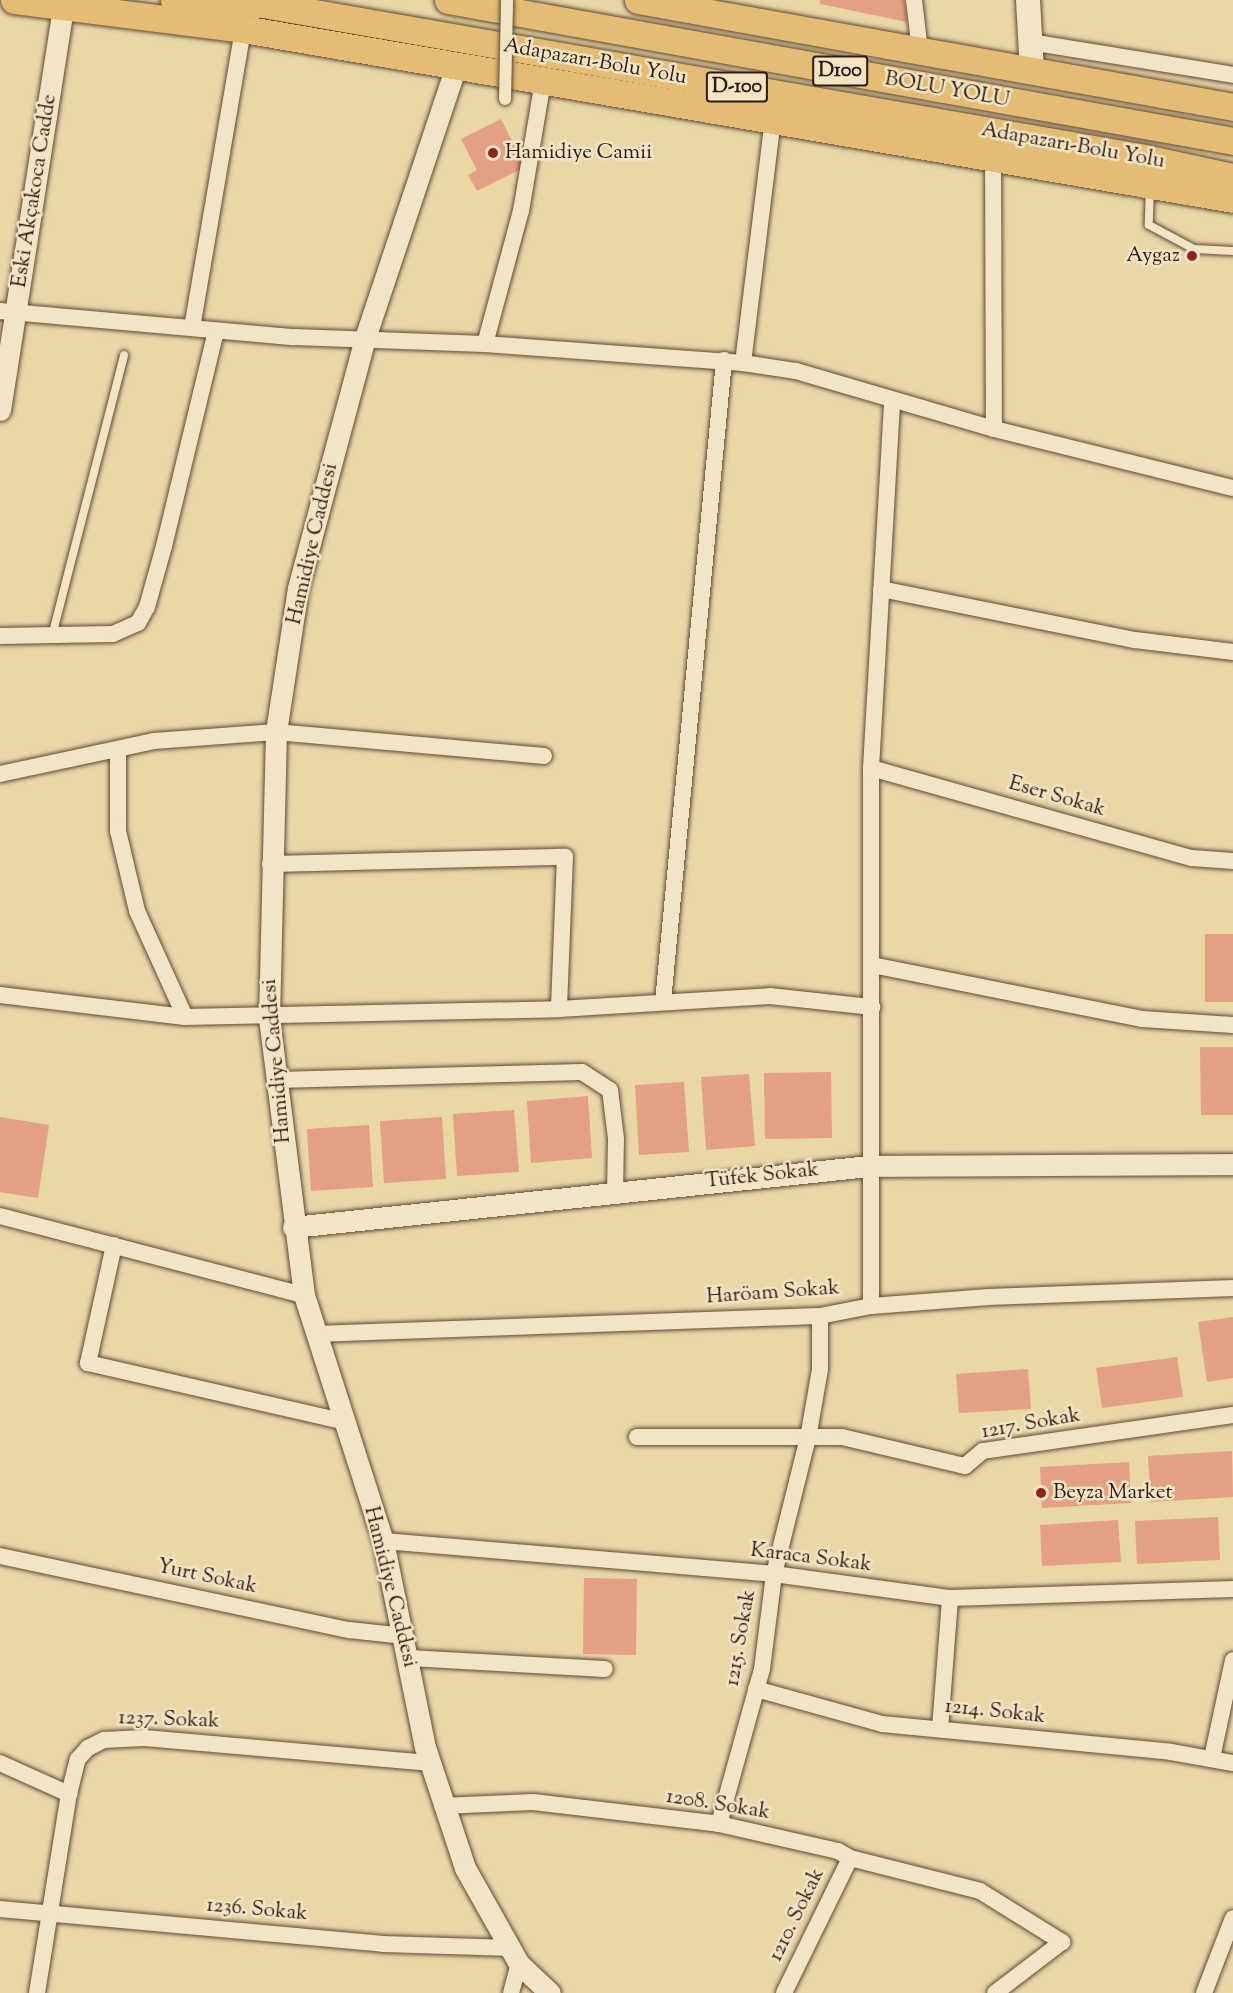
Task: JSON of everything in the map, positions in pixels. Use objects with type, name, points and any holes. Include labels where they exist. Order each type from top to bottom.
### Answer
[{"type":"highway","points":[[14,0],[243,29],[773,118],[1233,199]]},
{"type":"highway","name":"Adapazarı-Bolu Yolu","points":[[174,0],[250,2],[1145,158],[1233,177]]},
{"type":"highway","name":"BOLU YOLU","points":[[448,0],[1233,141]]},
{"type":"highway","points":[[639,0],[699,6],[920,51],[1233,107]]},
{"type":"main road","points":[[1028,0],[1032,72]]},
{"type":"street","points":[[505,99],[507,0]]},
{"type":"street","points":[[914,0],[920,51]]},
{"type":"street","name":"Eski Akçakoca Cadde","points":[[0,410],[8,312],[63,8]]},
{"type":"street","points":[[192,328],[243,29]]},
{"type":"street","points":[[1030,42],[1233,75]]},
{"type":"street","name":"Hamidiye Caddesi","points":[[456,66],[365,338],[298,588],[276,732],[270,864],[269,1018],[293,1227],[304,1295],[342,1421],[383,1541],[405,1635],[429,1762],[442,1806],[465,1868],[515,1956],[550,1993]]},
{"type":"street","points":[[485,344],[521,211],[543,81]]},
{"type":"street","points":[[743,363],[773,118]]},
{"type":"street","points":[[993,156],[994,429]]},
{"type":"street","points":[[8,312],[216,331],[485,344],[724,360],[796,371],[994,429],[1233,488]]},
{"type":"street","points":[[0,636],[113,634],[138,623],[147,608],[216,331]]},
{"type":"street","points":[[663,1002],[724,360]]},
{"type":"street","points":[[871,1306],[869,1166],[872,1006],[871,768],[892,400]]},
{"type":"street","points":[[881,589],[1135,640],[1233,652]]},
{"type":"street","points":[[0,774],[118,751],[154,741],[276,732],[544,756]]},
{"type":"street","points":[[118,751],[118,831],[138,911],[185,1017]]},
{"type":"street","name":"Eser Sokak","points":[[871,768],[1192,858],[1233,861]]},
{"type":"street","points":[[270,864],[565,857],[559,1009]]},
{"type":"street","points":[[872,965],[1142,1019],[1233,1025]]},
{"type":"street","points":[[0,995],[185,1017],[269,1018],[559,1009],[770,996],[872,1006]]},
{"type":"street","points":[[276,1080],[582,1072],[610,1090],[616,1139],[615,1191]]},
{"type":"street","name":"Tüfek Sokak","points":[[293,1227],[615,1191],[869,1166],[1233,1164]]},
{"type":"street","points":[[0,1216],[304,1295]]},
{"type":"street","points":[[114,1245],[88,1363],[342,1421]]},
{"type":"street","name":"Haröam Sokak","points":[[315,1334],[820,1316],[871,1306],[1233,1288]]},
{"type":"street","name":"1215. Sokak","points":[[719,1824],[756,1689],[774,1574],[808,1438],[820,1370],[820,1316]]},
{"type":"street","name":"1217. Sokak","points":[[808,1438],[842,1437],[965,1466],[983,1451],[1233,1415]]},
{"type":"street","points":[[637,1437],[808,1438]]},
{"type":"street","name":"Karaca Sokak","points":[[383,1541],[774,1574],[950,1598],[1233,1589]]},
{"type":"street","name":"Yurt Sokak","points":[[0,1556],[349,1630],[405,1635]]},
{"type":"street","points":[[940,1729],[950,1598]]},
{"type":"street","points":[[409,1658],[605,1669]]},
{"type":"street","points":[[1212,1758],[1233,1660]]},
{"type":"street","name":"1214. Sokak","points":[[756,1689],[882,1724],[1212,1758],[1233,1763]]},
{"type":"street","name":"1237. Sokak","points":[[37,1993],[69,1794],[78,1759],[104,1740],[144,1738],[429,1762]]},
{"type":"street","points":[[0,1763],[69,1794]]},
{"type":"street","name":"1208. Sokak","points":[[442,1806],[533,1802],[719,1824],[838,1851],[850,1858],[980,1891],[1062,1942],[995,1993]]},
{"type":"street","name":"1210. Sokak","points":[[784,1993],[850,1858]]},
{"type":"street","name":"1236. Sokak","points":[[0,1909],[515,1956]]},
{"type":"street","points":[[1204,1993],[1233,1918]]},
{"type":"street","points":[[511,1993],[515,1956]]},
{"type":"lane","points":[[1150,184],[1149,225],[1194,249],[1233,251]]},
{"type":"lane","points":[[52,636],[124,355]]},
{"type":"building","points":[[820,0],[904,0],[907,22],[820,4]]},
{"type":"building","name":"Hamidiye Camii","points":[[501,119],[525,167],[477,191],[468,175],[477,170],[461,139]]},
{"type":"building","points":[[1205,934],[1233,934],[1233,1002],[1205,1002]]},
{"type":"building","points":[[1200,1047],[1233,1047],[1233,1115],[1201,1115]]},
{"type":"building","points":[[831,1072],[832,1138],[765,1139],[764,1073]]},
{"type":"building","points":[[749,1074],[755,1146],[706,1150],[701,1077]]},
{"type":"building","points":[[684,1082],[689,1152],[639,1155],[635,1085]]},
{"type":"building","points":[[588,1096],[592,1158],[531,1163],[527,1101]]},
{"type":"building","points":[[514,1110],[519,1172],[457,1176],[453,1114]]},
{"type":"building","points":[[0,1117],[49,1125],[38,1198],[0,1192]]},
{"type":"building","points":[[442,1117],[446,1179],[384,1183],[380,1121]]},
{"type":"building","points":[[369,1125],[373,1187],[311,1191],[307,1129]]},
{"type":"building","points":[[1233,1317],[1233,1378],[1207,1382],[1198,1322]]},
{"type":"building","points":[[1177,1357],[1183,1397],[1102,1408],[1096,1368]]},
{"type":"building","points":[[1028,1369],[1031,1409],[959,1413],[956,1374]]},
{"type":"building","points":[[1232,1451],[1233,1497],[1151,1502],[1148,1456]]},
{"type":"building","points":[[1129,1462],[1131,1503],[1042,1508],[1040,1467]]},
{"type":"building","points":[[1218,1517],[1220,1560],[1137,1564],[1135,1521]]},
{"type":"building","points":[[1118,1520],[1121,1562],[1042,1566],[1040,1525]]},
{"type":"building","points":[[584,1578],[637,1579],[636,1655],[583,1654]]},
{"type":"place","name":"Hamidiye Camii","points":[[493,153]]},
{"type":"place","name":"Aygaz","points":[[1192,256]]},
{"type":"place","name":"Beyza Market","points":[[1041,1493]]}]
